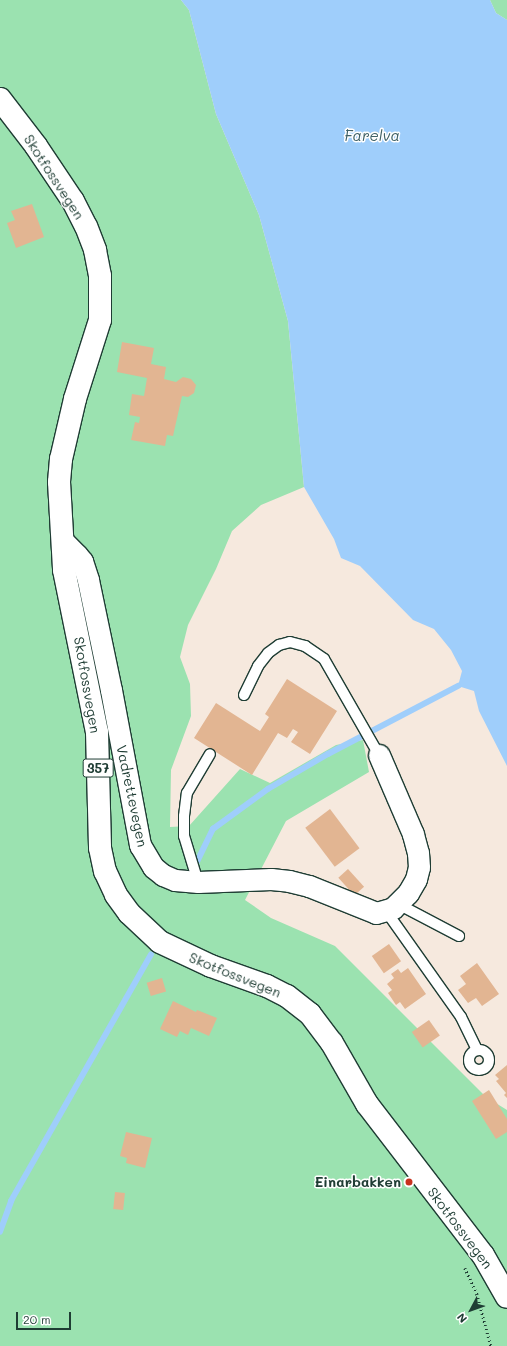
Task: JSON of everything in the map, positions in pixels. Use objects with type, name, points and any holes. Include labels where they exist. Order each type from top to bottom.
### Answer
[{"type":"main road","name":"Skotfossvegen","points":[[0,99],[36,146],[73,201],[86,226],[95,250],[100,276],[100,320],[75,399],[61,459],[59,482],[64,570],[97,732],[97,818],[100,848],[105,871],[116,895],[129,913],[160,942],[211,966],[267,986],[293,1000],[310,1014],[332,1043],[367,1104],[483,1255],[507,1297]]},
{"type":"street","name":"Vadrettevegen","points":[[62,540],[82,562],[88,580],[111,690],[140,845],[153,867],[163,875],[174,880],[198,882],[265,880],[289,882],[309,886],[376,913],[392,907]]},
{"type":"street","points":[[379,755],[413,834],[418,853],[419,867],[416,879],[408,893],[392,907]]},
{"type":"lane","points":[[244,695],[258,666],[268,653],[279,645],[290,642],[305,646],[324,659],[379,755]]},
{"type":"lane","points":[[198,882],[184,836],[184,816],[187,793],[210,754]]},
{"type":"lane","points":[[392,907],[432,975],[461,1016],[477,1050]]},
{"type":"lane","name":"Vadrettevegen","points":[[392,907],[459,936]]},
{"type":"path","points":[[462,1262],[477,1294],[491,1346]]},
{"type":"green space","points":[[0,0],[181,0],[189,10],[216,114],[259,215],[288,321],[304,487],[261,505],[232,531],[216,569],[188,625],[180,657],[190,684],[191,716],[171,770],[170,827],[189,826],[240,769],[270,783],[336,745],[363,740],[369,772],[286,821],[245,900],[271,918],[335,946],[486,1097],[507,1110],[507,1346],[0,1346]]},
{"type":"green space","points":[[490,0],[507,0],[507,20],[496,13]]},
{"type":"water","name":"Farelva","points":[[181,0],[490,0],[496,13],[507,20],[507,766],[479,711],[474,691],[458,686],[462,671],[451,650],[434,629],[413,620],[360,566],[341,558],[334,539],[304,487],[288,321],[259,215],[216,114],[189,10]]},
{"type":"building","points":[[32,204],[44,237],[16,248],[7,223],[15,220],[11,211]]},
{"type":"building","points":[[122,342],[154,348],[151,364],[166,367],[164,379],[176,382],[183,377],[191,379],[196,385],[194,393],[188,397],[182,396],[173,436],[167,435],[165,446],[131,440],[135,422],[139,423],[140,417],[129,415],[132,394],[144,396],[147,378],[117,372]]},
{"type":"building","points":[[287,679],[337,711],[310,754],[291,742],[298,732],[293,729],[287,738],[278,733],[252,775],[194,738],[216,703],[260,731],[269,717],[265,714]]},
{"type":"building","points":[[330,809],[359,848],[335,867],[305,828]]},
{"type":"building","points":[[348,869],[364,887],[354,896],[338,878]]},
{"type":"building","points":[[389,944],[401,961],[384,973],[372,956]]},
{"type":"building","points":[[477,963],[499,994],[482,1006],[476,998],[468,1003],[458,990],[466,984],[460,976]]},
{"type":"building","points":[[408,968],[426,994],[405,1009],[400,1002],[396,1005],[388,993],[392,990],[387,984],[394,978],[391,974],[398,969],[401,973]]},
{"type":"building","points":[[162,978],[166,991],[151,996],[147,983]]},
{"type":"building","points":[[173,1001],[196,1012],[197,1010],[217,1018],[209,1036],[191,1028],[188,1035],[180,1031],[177,1037],[160,1029]]},
{"type":"building","points":[[429,1020],[440,1036],[423,1048],[412,1032]]},
{"type":"building","points":[[507,1065],[507,1098],[504,1095],[506,1093],[496,1081],[499,1079],[495,1075]]},
{"type":"building","points":[[489,1090],[507,1119],[507,1132],[496,1139],[472,1101]]},
{"type":"building","points":[[126,1132],[152,1138],[145,1168],[126,1163],[127,1158],[120,1156]]},
{"type":"building","points":[[115,1192],[125,1193],[123,1210],[113,1209]]},
{"type":"waterway","points":[[195,866],[213,829],[268,789],[328,754],[458,686]]},
{"type":"waterway","points":[[0,1232],[11,1201],[151,955]]},
{"type":"place","name":"Einarbakken","points":[[409,1182]]}]
